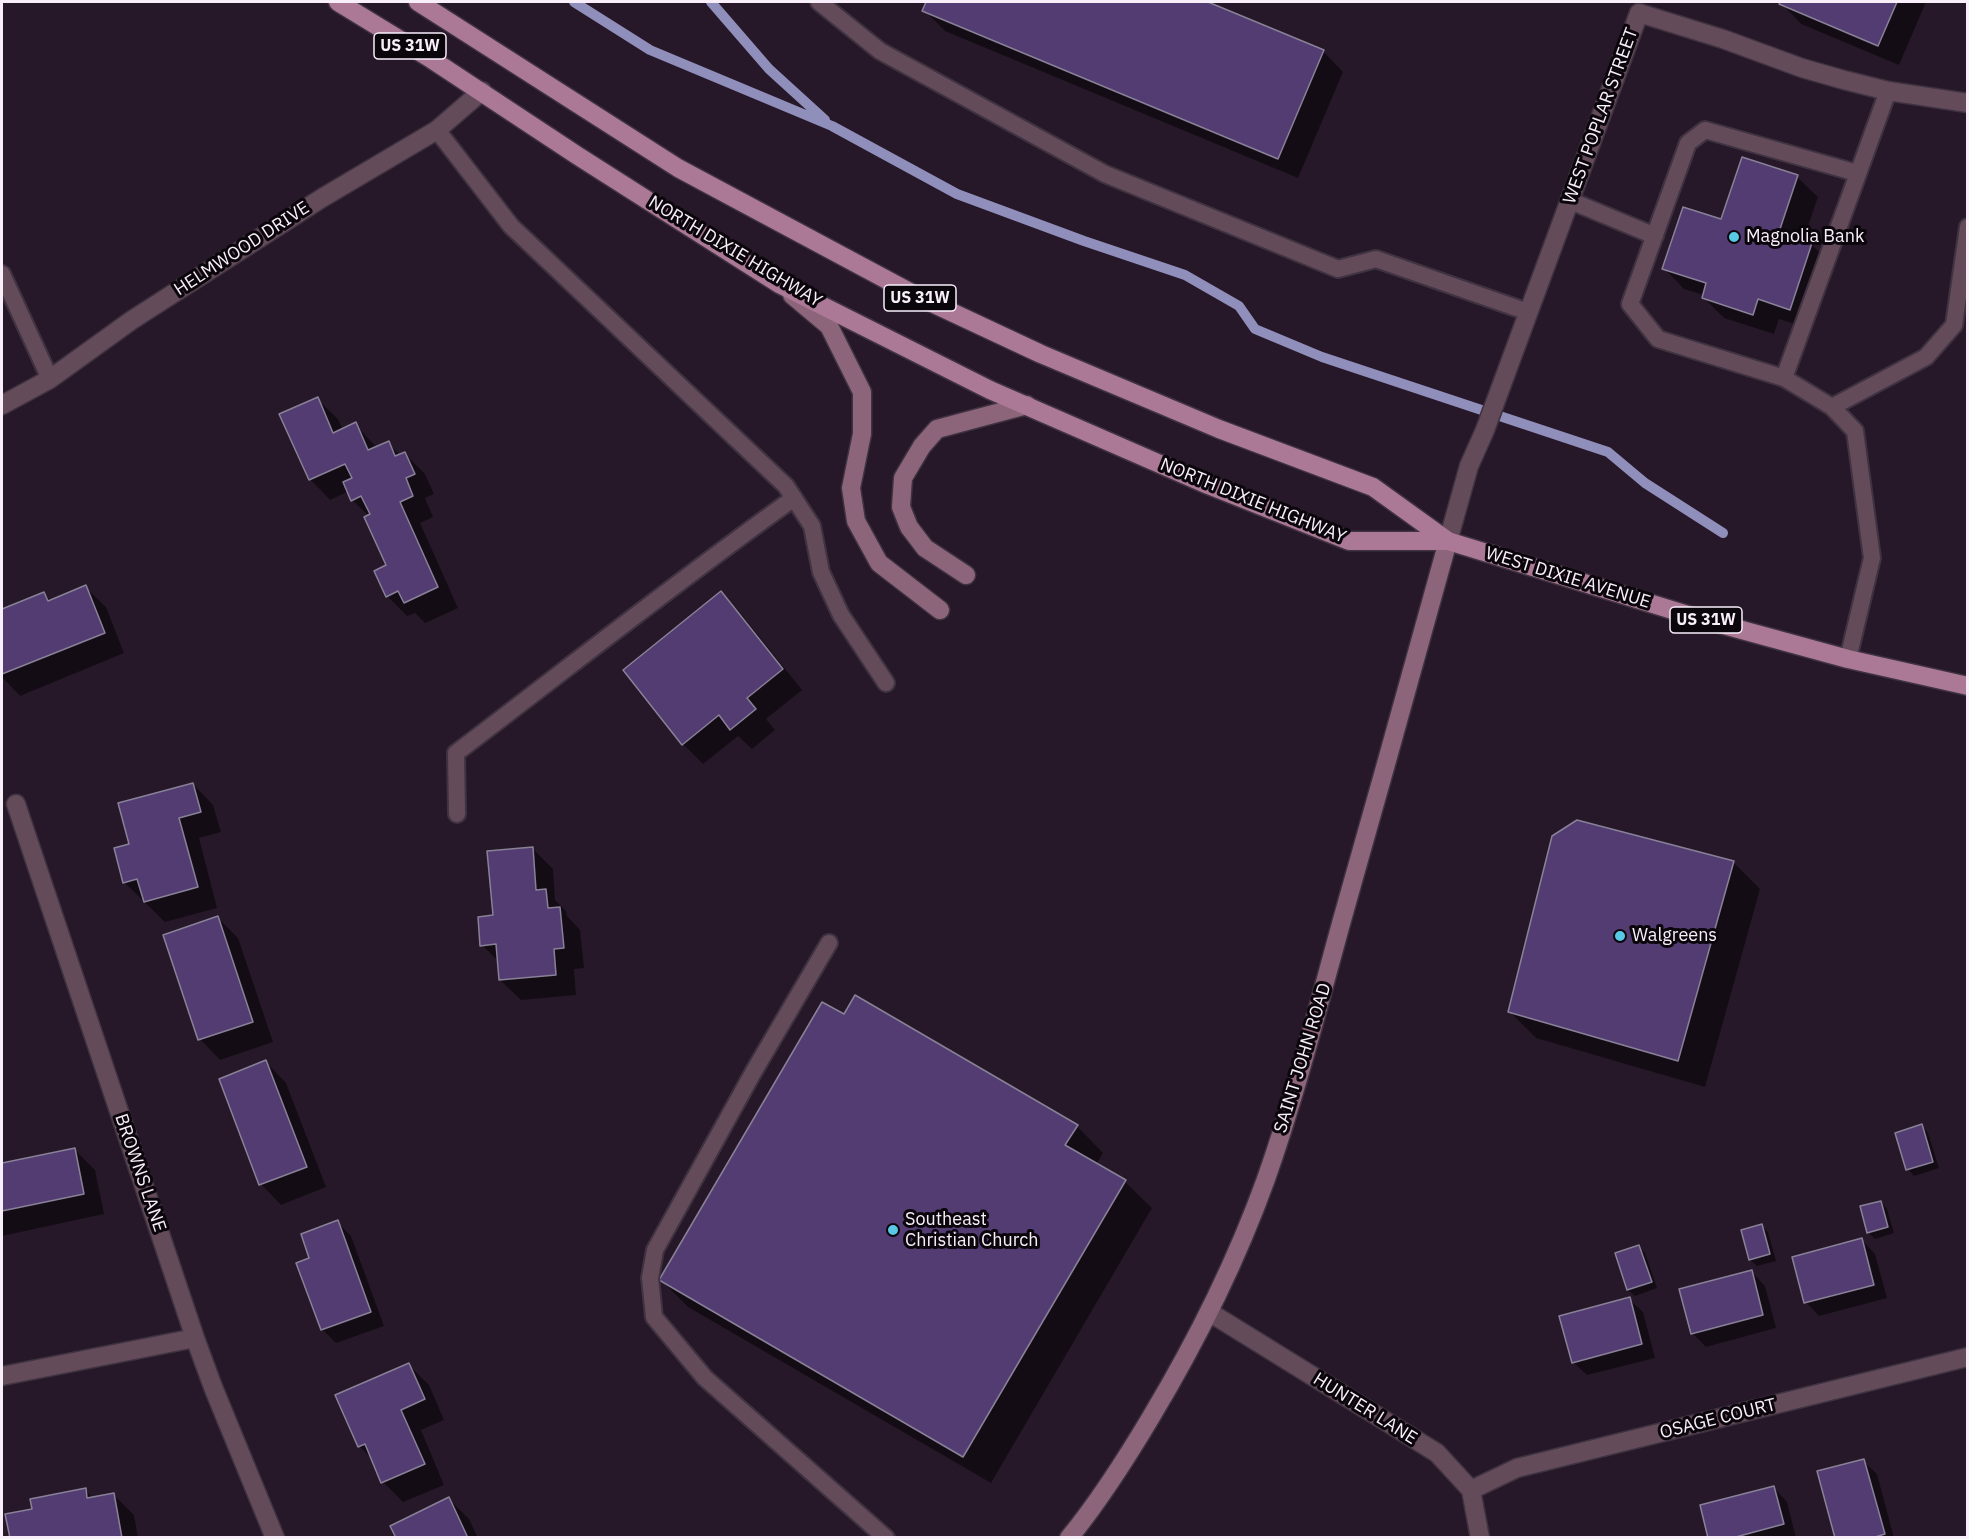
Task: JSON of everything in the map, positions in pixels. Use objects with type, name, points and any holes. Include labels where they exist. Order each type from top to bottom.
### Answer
[{"type":"main road","name":"NORTH DIXIE HIGHWAY","points":[[338,2],[482,91],[578,156],[779,284],[917,354],[1208,485],[1349,541],[1448,541]]},
{"type":"main road","name":"US 31W","points":[[418,2],[678,168],[917,296],[1041,354],[1219,429],[1373,487],[1448,541]]},
{"type":"main road","name":"WEST DIXIE AVENUE","points":[[1448,541],[1698,618],[1848,659],[1968,686]]},
{"type":"street","name":"WEST POPLAR STREET","points":[[1448,541],[1469,466],[1485,430],[1571,201],[1639,13],[1723,39],[1802,68],[1888,91],[1968,103]]},
{"type":"street","name":"HELMWOOD DRIVE","points":[[2,405],[50,379],[132,320],[322,198],[437,130],[482,91]]},
{"type":"street","points":[[779,284],[829,326],[862,392],[862,434],[851,488],[856,520],[879,563],[940,610]]},
{"type":"street","points":[[966,575],[925,548],[909,527],[901,507],[903,478],[922,446],[937,429],[1027,405]]},
{"type":"street","name":"SAINT JOHN ROAD","points":[[1069,1538],[1087,1516],[1132,1449],[1173,1381],[1209,1312],[1240,1245],[1266,1180],[1300,1071],[1448,541]]},
{"type":"street","name":"BROWNS LANE","points":[[16,804],[195,1338],[275,1538]]},
{"type":"street","name":"HUNTER LANE","points":[[1209,1312],[1437,1453],[1472,1490]]},
{"type":"street","points":[[2,1376],[195,1338]]},
{"type":"street","name":"OSAGE COURT","points":[[1472,1490],[1517,1468],[1968,1357]]},
{"type":"street","points":[[1472,1490],[1479,1538]]},
{"type":"lane","points":[[819,2],[880,51],[1105,174],[1338,269],[1376,259],[1528,312]]},
{"type":"lane","points":[[1784,378],[1888,91]]},
{"type":"lane","points":[[437,130],[511,226],[786,486],[812,526],[821,572],[841,615],[886,683]]},
{"type":"lane","points":[[1848,659],[1872,558],[1855,431],[1832,407],[1784,378],[1658,339],[1630,304],[1689,143],[1706,130],[1857,173]]},
{"type":"lane","points":[[1571,201],[1655,236]]},
{"type":"lane","points":[[1832,407],[1926,357],[1954,325],[1968,227]]},
{"type":"lane","points":[[2,274],[50,379]]},
{"type":"lane","points":[[457,814],[456,753],[712,557],[794,498]]},
{"type":"lane","points":[[829,943],[754,1071],[655,1250],[650,1278],[654,1317],[705,1378],[886,1538]]},
{"type":"building","points":[[926,2],[1208,2],[1324,50],[1278,159],[922,11]]},
{"type":"building","points":[[1780,2],[1897,2],[1878,46],[1779,4]]},
{"type":"building","name":"Magnolia Bank","points":[[1742,157],[1798,175],[1779,232],[1812,243],[1790,310],[1758,299],[1753,315],[1702,298],[1706,283],[1662,269],[1683,207],[1721,219]]},
{"type":"building","points":[[318,397],[333,433],[356,422],[368,450],[389,441],[395,456],[405,452],[415,474],[406,478],[413,496],[400,502],[438,587],[404,603],[398,591],[386,597],[374,571],[386,565],[364,517],[370,514],[361,496],[351,501],[343,482],[352,478],[345,464],[309,480],[279,414]]},
{"type":"building","points":[[86,585],[105,633],[2,674],[2,609],[44,592],[48,601]]},
{"type":"building","points":[[721,591],[783,669],[747,698],[756,709],[730,730],[719,715],[682,745],[623,670]]},
{"type":"building","points":[[193,783],[201,812],[179,818],[198,887],[144,902],[137,879],[123,883],[114,848],[129,844],[118,803]]},
{"type":"building","name":"Walgreens","points":[[1577,820],[1734,861],[1678,1061],[1508,1012],[1552,836]]},
{"type":"building","points":[[533,847],[536,890],[546,889],[548,908],[560,907],[564,948],[554,949],[556,975],[499,980],[496,944],[480,946],[478,917],[493,915],[487,851]]},
{"type":"building","points":[[218,916],[253,1022],[198,1040],[163,935]]},
{"type":"building","name":"Southeast Christian Church","points":[[855,995],[1078,1125],[1065,1145],[1126,1180],[963,1457],[659,1280],[822,1002],[844,1014]]},
{"type":"building","points":[[266,1060],[307,1167],[259,1185],[219,1079]]},
{"type":"building","points":[[1922,1124],[1933,1162],[1906,1170],[1895,1133]]},
{"type":"building","points":[[75,1148],[84,1194],[2,1211],[2,1163]]},
{"type":"building","points":[[1881,1201],[1888,1227],[1867,1233],[1860,1206]]},
{"type":"building","points":[[338,1220],[371,1312],[321,1330],[296,1263],[309,1258],[301,1234]]},
{"type":"building","points":[[1762,1224],[1770,1254],[1749,1260],[1741,1230]]},
{"type":"building","points":[[1862,1238],[1874,1285],[1804,1303],[1792,1257]]},
{"type":"building","points":[[1639,1245],[1652,1282],[1627,1290],[1615,1253]]},
{"type":"building","points":[[1752,1270],[1763,1315],[1691,1334],[1679,1289]]},
{"type":"building","points":[[1630,1297],[1642,1344],[1572,1363],[1559,1316]]},
{"type":"building","points":[[409,1363],[425,1399],[401,1410],[425,1464],[381,1483],[365,1444],[358,1447],[335,1395]]},
{"type":"building","points":[[1864,1459],[1885,1534],[1872,1538],[1835,1538],[1817,1471]]},
{"type":"building","points":[[1774,1486],[1784,1524],[1732,1538],[1708,1538],[1700,1505]]},
{"type":"building","points":[[86,1488],[87,1498],[114,1493],[122,1538],[10,1538],[5,1514],[32,1509],[30,1499]]},
{"type":"building","points":[[449,1497],[468,1538],[396,1538],[390,1526]]},
{"type":"waterway","points":[[574,2],[650,50],[832,126],[957,194],[1185,275],[1239,306],[1255,329],[1322,357],[1608,452],[1645,483],[1723,533]]},
{"type":"waterway","points":[[711,2],[769,69],[825,120]]},
{"type":"place","name":"Magnolia Bank","points":[[1734,237]]},
{"type":"place","name":"Walgreens","points":[[1620,936]]},
{"type":"place","name":"Southeast Christian Church","points":[[893,1230]]}]
